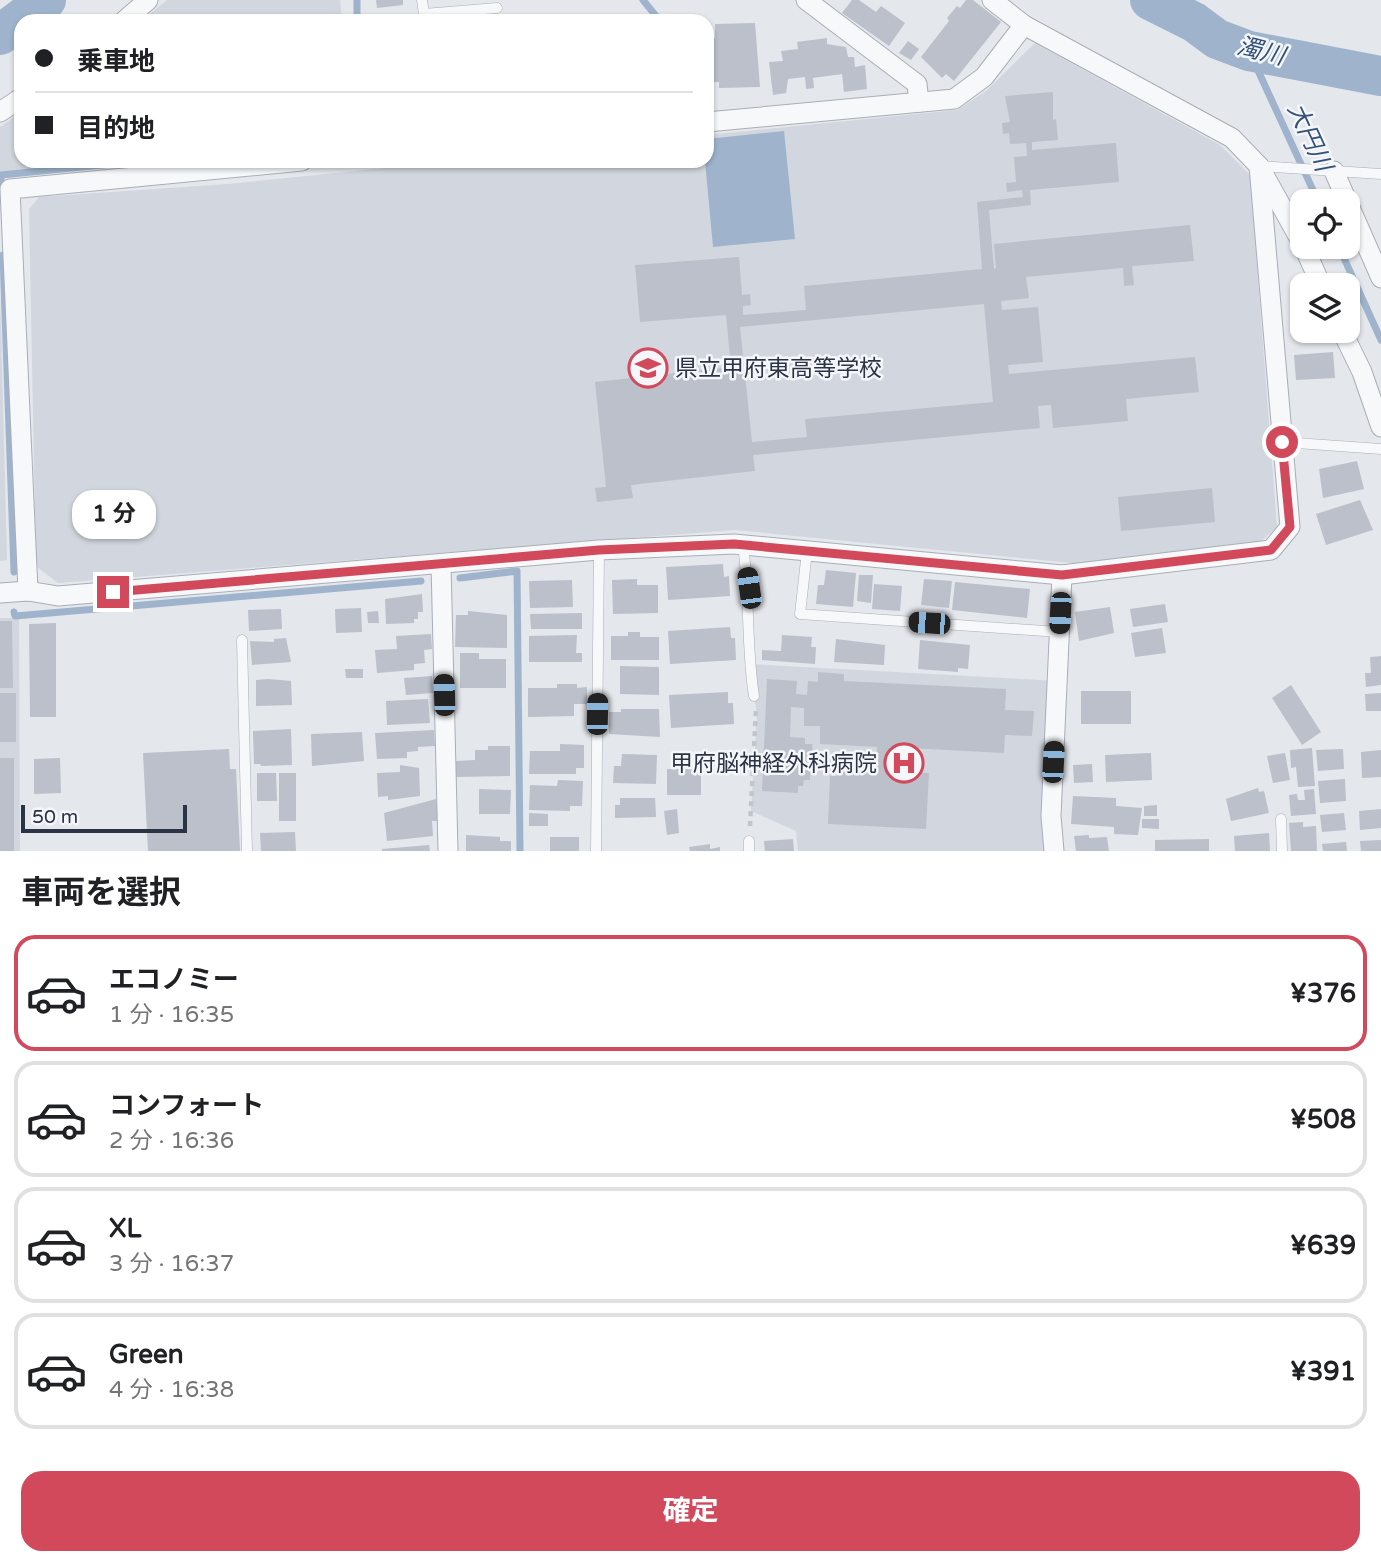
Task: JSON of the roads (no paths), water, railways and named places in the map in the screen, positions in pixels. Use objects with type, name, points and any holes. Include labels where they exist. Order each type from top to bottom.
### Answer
[{"type":"street","points":[[132,14],[148,0]]},
{"type":"street","points":[[806,0],[917,83],[919,102]]},
{"type":"street","points":[[992,0],[1024,25],[1232,138],[1259,166],[1290,222]]},
{"type":"street","points":[[714,121],[954,99],[984,77],[1024,25]]},
{"type":"street","points":[[0,593],[28,592],[58,596],[599,550],[743,545],[1062,575],[1271,550],[1290,527],[1259,166]]},
{"type":"street","points":[[28,592],[10,189],[229,168]]},
{"type":"street","points":[[1327,170],[1339,189]]},
{"type":"street","points":[[1360,231],[1381,278]]},
{"type":"street","points":[[1348,343],[1362,372],[1381,427]]},
{"type":"street","points":[[441,564],[448,851]]},
{"type":"street","points":[[1054,851],[1051,816],[1062,575]]},
{"type":"lane","points":[[422,0],[424,14],[497,8]]},
{"type":"lane","points":[[1259,166],[1381,174]]},
{"type":"lane","points":[[1282,442],[1381,449]]},
{"type":"lane","points":[[743,545],[749,588],[749,664],[754,696]]},
{"type":"lane","points":[[596,851],[599,550]]},
{"type":"lane","points":[[807,551],[800,614],[1059,632]]},
{"type":"lane","points":[[242,640],[247,851]]},
{"type":"lane","points":[[1281,819],[1282,851]]},
{"type":"water","points":[[784,131],[795,239],[713,247],[706,168],[714,168],[714,138]]},
{"type":"waterway","points":[[28,14],[46,0]]},
{"type":"waterway","points":[[357,0],[357,14]]},
{"type":"waterway","points":[[643,0],[654,14]]},
{"type":"waterway","name":"濁川","points":[[1150,0],[1194,22],[1217,39],[1249,51],[1381,76]]},
{"type":"waterway","points":[[0,35],[14,24]]},
{"type":"waterway","name":"大円川","points":[[1249,51],[1312,189]]},
{"type":"waterway","points":[[1,194],[1,175],[72,168]]},
{"type":"waterway","points":[[3,255],[14,572]]},
{"type":"waterway","name":"大円川","points":[[1344,259],[1381,340]]},
{"type":"waterway","points":[[460,578],[517,571],[520,851]]},
{"type":"waterway","points":[[14,612],[15,616],[421,581]]},
{"type":"place","name":"県立甲府東高等学校","points":[[648,368]]},
{"type":"place","name":"甲府脳神経外科病院","points":[[904,763]]}]
